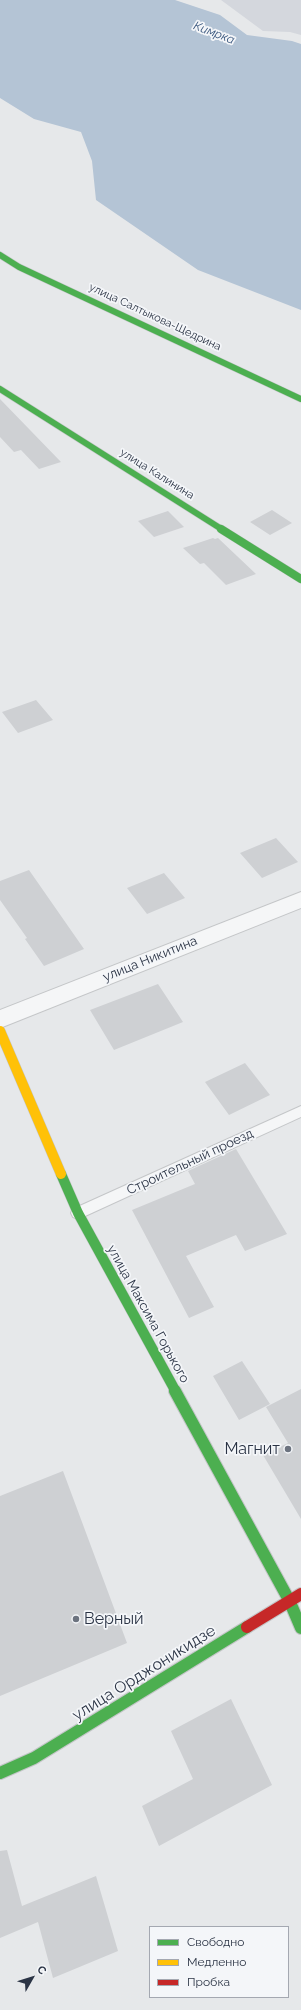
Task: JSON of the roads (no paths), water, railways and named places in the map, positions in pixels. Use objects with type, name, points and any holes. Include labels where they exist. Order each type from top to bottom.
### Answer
[{"type":"street","name":"улица Салтыкова-Щедрина","points":[[0,255],[19,267],[301,399]]},
{"type":"street","name":"улица Калинина","points":[[0,388],[301,579]]},
{"type":"street","name":"улица Никитина","points":[[0,1019],[301,900]]},
{"type":"street","name":"улица Максима Горького","points":[[0,1031],[78,1213],[289,1600],[301,1628]]},
{"type":"street","name":"улица Орджоникидзе","points":[[0,1773],[34,1758],[301,1594]]},
{"type":"lane","name":"Строительный проезд","points":[[78,1213],[301,1111]]},
{"type":"water","name":"Кимрка","points":[[0,0],[175,0],[220,15],[247,35],[292,41],[301,44],[301,310],[198,270],[96,200],[92,161],[81,132],[34,119],[0,98]]},
{"type":"place","name":"Магнит","points":[[288,1449]]},
{"type":"place","name":"Верный","points":[[76,1619]]}]
